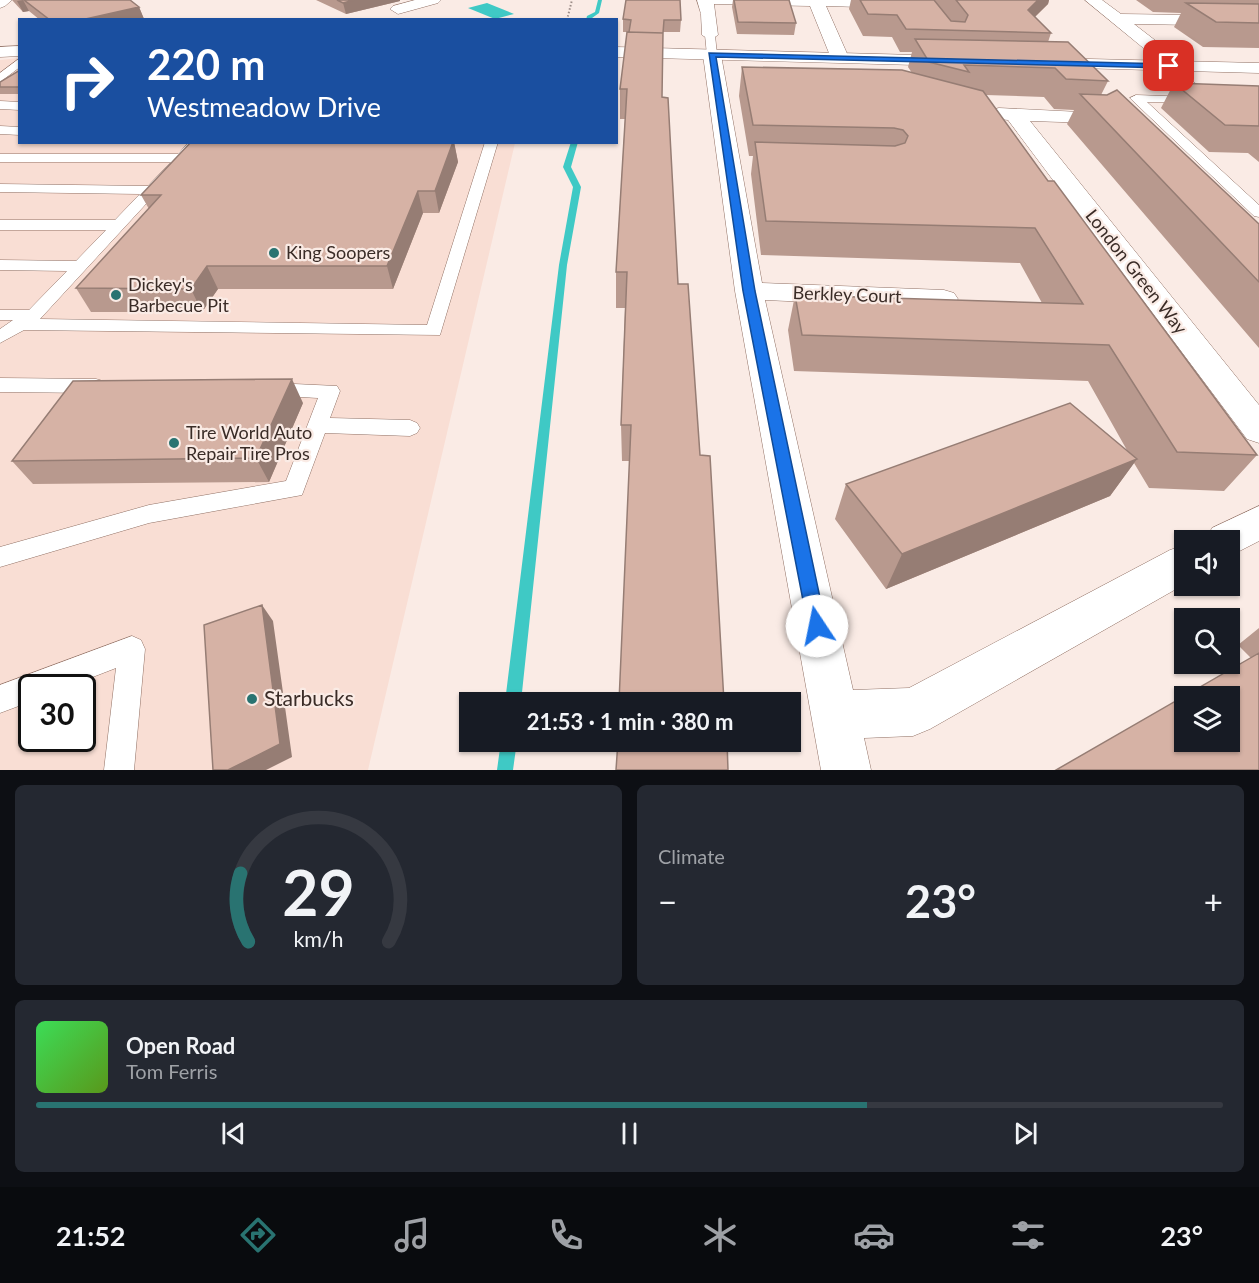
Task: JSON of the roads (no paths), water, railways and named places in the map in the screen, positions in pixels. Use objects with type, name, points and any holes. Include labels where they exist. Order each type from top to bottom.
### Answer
[{"type":"street","points":[[0,3],[4,0]]},
{"type":"street","points":[[397,9],[433,0]]},
{"type":"street","points":[[705,0],[710,14],[740,165],[749,291],[846,770]]},
{"type":"street","points":[[716,0],[915,3]]},
{"type":"street","points":[[1093,0],[1159,52],[1169,66]]},
{"type":"street","points":[[816,2],[840,58]]},
{"type":"street","points":[[1117,19],[1259,21]]},
{"type":"street","points":[[0,52],[18,51]]},
{"type":"street","points":[[618,52],[719,62],[840,58],[885,67],[977,61]]},
{"type":"street","points":[[1025,63],[1259,68]]},
{"type":"street","points":[[982,113],[1093,117]]},
{"type":"street","name":"London Green Way","points":[[1014,114],[1259,430]]},
{"type":"street","name":"Berkley Court","points":[[749,291],[944,299]]},
{"type":"street","points":[[1240,532],[1259,522]]},
{"type":"street","points":[[835,715],[913,712],[1174,569]]},
{"type":"lane","points":[[0,79],[18,63]]},
{"type":"lane","points":[[1169,66],[1214,99],[1136,98],[1259,213]]},
{"type":"lane","points":[[0,105],[18,106]]},
{"type":"lane","points":[[0,130],[18,130]]},
{"type":"lane","points":[[0,338],[28,320],[195,144]]},
{"type":"lane","points":[[0,315],[28,320],[434,331],[491,144]]},
{"type":"lane","points":[[0,158],[183,158]]},
{"type":"lane","points":[[0,188],[153,190]]},
{"type":"lane","points":[[0,225],[120,225]]},
{"type":"lane","points":[[0,265],[81,266]]},
{"type":"lane","points":[[0,385],[118,387]]},
{"type":"lane","points":[[0,557],[149,514],[294,489],[330,391],[248,389]]},
{"type":"lane","points":[[318,425],[410,428]]},
{"type":"lane","points":[[66,674],[132,649],[119,770]]},
{"type":"lane","points":[[0,699],[18,692]]},
{"type":"water","points":[[487,3],[514,14],[493,18],[468,8]]},
{"type":"waterway","points":[[589,18],[597,13],[600,0]]},
{"type":"waterway","points":[[514,692],[563,265],[577,187],[567,167],[574,144]]},
{"type":"waterway","points":[[505,770],[507,752]]},
{"type":"place","name":"King Soopers","points":[[274,253]]},
{"type":"place","name":"Dickey's Barbecue Pit","points":[[116,295]]},
{"type":"place","name":"Tire World Auto Repair Tire Pros","points":[[174,443]]},
{"type":"place","name":"Starbucks","points":[[252,699]]}]
